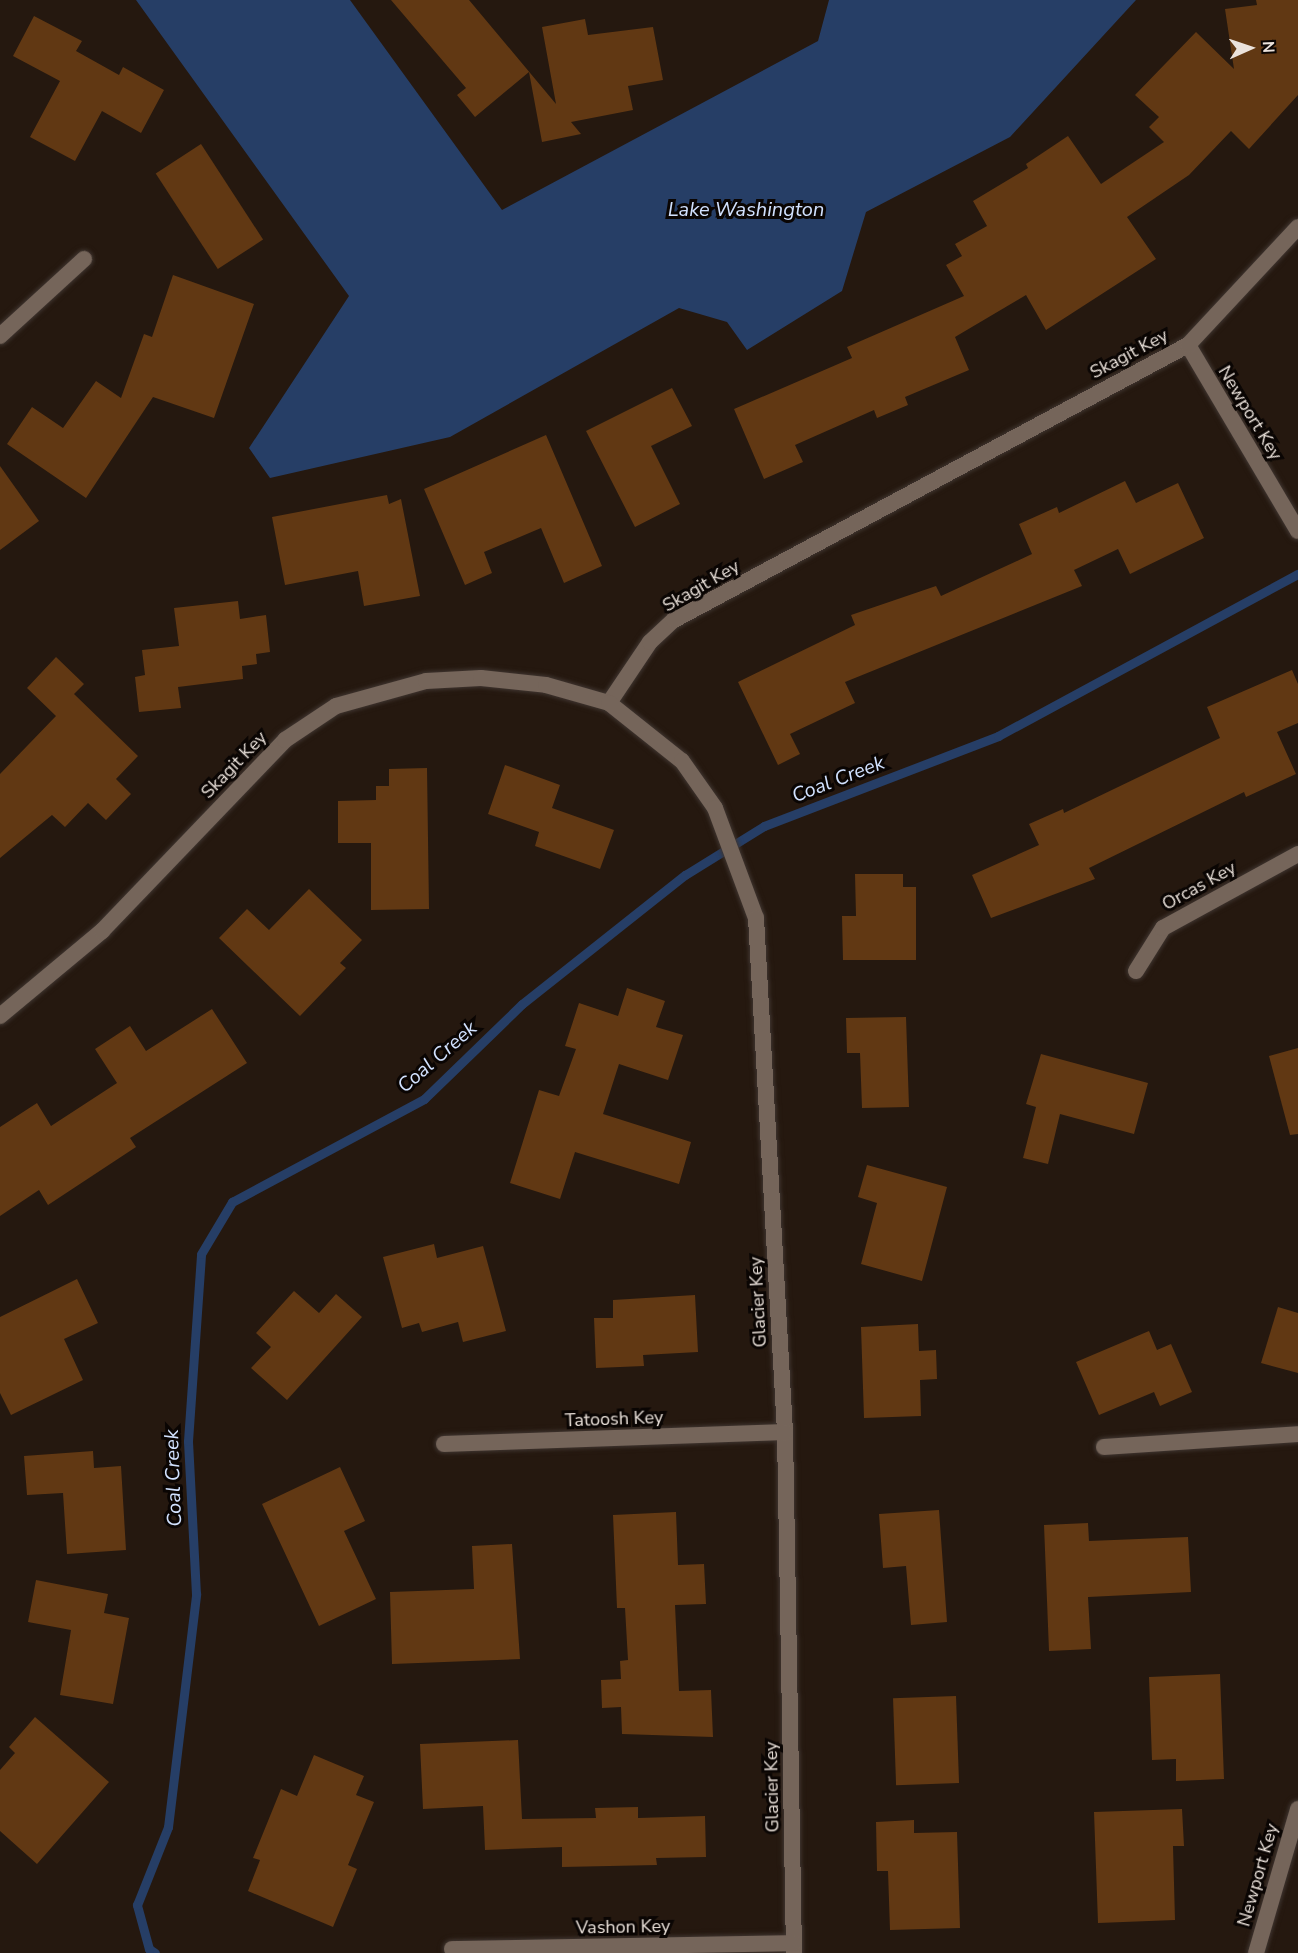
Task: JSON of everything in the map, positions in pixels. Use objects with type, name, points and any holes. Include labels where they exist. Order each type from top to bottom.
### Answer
[{"type":"street","name":"Skagit Key","points":[[0,1016],[102,931],[285,740],[336,706],[414,683],[481,678],[546,685],[609,703],[650,642],[674,621],[1188,345],[1298,226]]},
{"type":"street","points":[[0,336],[84,259]]},
{"type":"street","name":"Newport Key","points":[[1188,345],[1298,531]]},
{"type":"street","name":"Glacier Key","points":[[609,703],[682,762],[721,821],[740,864],[756,918],[785,1432],[794,1948]]},
{"type":"street","name":"Orcas Key","points":[[1136,971],[1163,928],[1298,854]]},
{"type":"street","name":"Tatoosh Key","points":[[444,1444],[785,1432]]},
{"type":"street","points":[[1104,1447],[1298,1434]]},
{"type":"street","name":"Newport Key","points":[[1256,1953],[1298,1809]]},
{"type":"street","name":"Vashon Key","points":[[452,1949],[794,1948]]},
{"type":"water","name":"Lake Washington","points":[[136,0],[350,0],[502,210],[818,41],[829,0],[1136,0],[1010,137],[866,212],[842,291],[747,350],[727,322],[679,308],[450,437],[270,478],[249,448],[349,296]]},
{"type":"building","points":[[391,0],[469,0],[556,104],[542,27],[585,19],[588,35],[653,27],[663,80],[628,86],[633,110],[571,122],[581,134],[542,142],[529,72],[475,117],[457,95],[466,88]]},
{"type":"building","points":[[1256,0],[1298,0],[1298,95],[1249,149],[1231,131],[1189,175],[1127,217],[1156,259],[1046,330],[1026,295],[955,337],[969,370],[905,397],[908,405],[877,418],[874,410],[795,445],[803,462],[764,479],[734,409],[852,358],[847,347],[964,296],[946,265],[962,256],[955,244],[987,226],[973,201],[1028,168],[1026,164],[1068,136],[1101,184],[1164,142],[1149,127],[1159,117],[1135,95],[1196,32],[1234,69],[1225,9],[1257,5]]},
{"type":"building","points":[[34,16],[82,41],[76,51],[119,75],[123,67],[164,90],[141,133],[102,111],[75,161],[30,137],[60,81],[13,56]]},
{"type":"building","points":[[201,144],[263,240],[218,269],[156,173]]},
{"type":"building","points":[[173,275],[254,304],[214,418],[153,397],[86,498],[7,444],[32,407],[63,428],[96,381],[121,398],[144,334],[152,337]]},
{"type":"building","points":[[672,388],[692,426],[651,446],[680,504],[635,527],[586,431]]},
{"type":"building","points":[[546,435],[602,566],[564,583],[541,528],[484,552],[492,573],[465,585],[424,489]]},
{"type":"building","points":[[0,466],[39,521],[0,550]]},
{"type":"building","points":[[1125,481],[1136,503],[1178,483],[1204,538],[1130,574],[1118,549],[1074,570],[1082,586],[845,682],[855,703],[790,734],[800,754],[778,765],[738,682],[855,625],[851,615],[936,586],[941,596],[1032,554],[1019,524],[1057,507],[1059,513]]},
{"type":"building","points":[[387,495],[389,504],[401,499],[420,596],[364,606],[358,571],[285,585],[272,517]]},
{"type":"building","points":[[238,601],[240,619],[266,615],[270,652],[256,654],[257,664],[242,666],[243,679],[178,687],[181,708],[139,712],[135,677],[145,675],[142,650],[179,646],[174,608]]},
{"type":"building","points":[[56,657],[84,684],[74,694],[138,756],[116,779],[131,794],[106,820],[88,803],[65,827],[52,815],[0,858],[0,774],[56,716],[27,688]]},
{"type":"building","points":[[1292,670],[1298,684],[1298,723],[1277,732],[1296,774],[1246,797],[1244,792],[1089,868],[1095,879],[991,918],[972,875],[1039,845],[1029,824],[1063,809],[1064,813],[1220,738],[1207,707]]},
{"type":"building","points":[[505,765],[560,785],[552,808],[614,830],[600,869],[535,846],[539,832],[488,814]]},
{"type":"building","points":[[427,768],[429,909],[371,910],[371,843],[338,843],[338,801],[376,800],[376,786],[389,786],[389,769]]},
{"type":"building","points":[[855,874],[903,874],[903,887],[916,887],[916,960],[843,960],[842,916],[856,916]]},
{"type":"building","points":[[309,889],[362,940],[340,963],[346,968],[300,1016],[219,938],[247,909],[269,930]]},
{"type":"building","points":[[627,988],[665,1001],[656,1027],[683,1035],[668,1080],[619,1064],[603,1114],[691,1142],[679,1184],[575,1152],[560,1199],[510,1183],[539,1090],[559,1096],[576,1049],[565,1046],[579,1003],[618,1016]]},
{"type":"building","points":[[212,1009],[247,1063],[130,1138],[136,1147],[48,1205],[39,1190],[0,1216],[0,1127],[37,1103],[51,1126],[117,1083],[95,1049],[130,1026],[146,1051]]},
{"type":"building","points":[[906,1017],[909,1107],[862,1108],[860,1053],[847,1053],[846,1018]]},
{"type":"building","points":[[1298,1048],[1298,1134],[1290,1135],[1269,1056]]},
{"type":"building","points":[[1041,1054],[1148,1083],[1134,1134],[1060,1114],[1048,1164],[1023,1158],[1036,1107],[1026,1104]]},
{"type":"building","points":[[867,1165],[947,1187],[922,1281],[861,1264],[877,1203],[858,1197]]},
{"type":"building","points":[[434,1244],[437,1258],[483,1246],[506,1331],[463,1342],[458,1322],[422,1332],[419,1323],[402,1328],[383,1257]]},
{"type":"building","points":[[77,1279],[98,1323],[64,1339],[83,1380],[11,1415],[0,1393],[0,1317]]},
{"type":"building","points":[[294,1291],[319,1313],[336,1294],[362,1317],[287,1400],[251,1368],[271,1347],[256,1333]]},
{"type":"building","points":[[695,1295],[698,1352],[643,1355],[644,1366],[596,1368],[594,1318],[613,1318],[613,1300]]},
{"type":"building","points":[[1278,1307],[1298,1313],[1298,1373],[1261,1363]]},
{"type":"building","points":[[918,1324],[919,1351],[936,1350],[937,1379],[920,1380],[921,1416],[864,1418],[861,1327]]},
{"type":"building","points":[[1149,1331],[1157,1350],[1171,1344],[1192,1392],[1160,1406],[1154,1392],[1099,1415],[1076,1362]]},
{"type":"building","points":[[93,1451],[94,1468],[121,1466],[126,1550],[67,1554],[63,1493],[27,1495],[24,1456]]},
{"type":"building","points":[[340,1467],[365,1521],[344,1531],[376,1599],[319,1626],[262,1504]]},
{"type":"building","points":[[939,1510],[947,1622],[911,1625],[906,1566],[883,1568],[879,1514]]},
{"type":"building","points":[[676,1512],[678,1565],[704,1564],[706,1604],[675,1605],[679,1691],[711,1690],[713,1737],[622,1734],[621,1707],[602,1708],[601,1680],[621,1679],[620,1661],[628,1660],[625,1608],[617,1608],[613,1515]]},
{"type":"building","points":[[1088,1523],[1089,1541],[1188,1537],[1191,1592],[1088,1597],[1091,1649],[1049,1651],[1044,1525]]},
{"type":"building","points":[[512,1544],[520,1659],[392,1664],[390,1592],[474,1589],[472,1546]]},
{"type":"building","points":[[36,1580],[108,1594],[104,1613],[129,1618],[113,1704],[60,1695],[71,1630],[28,1622]]},
{"type":"building","points":[[1220,1674],[1224,1779],[1176,1781],[1176,1759],[1152,1760],[1149,1677]]},
{"type":"building","points":[[956,1696],[959,1783],[896,1785],[893,1698]]},
{"type":"building","points":[[35,1717],[109,1782],[37,1864],[0,1831],[0,1770],[15,1753],[9,1747]]},
{"type":"building","points":[[518,1740],[522,1819],[596,1818],[595,1808],[638,1807],[638,1818],[705,1816],[706,1857],[656,1858],[657,1865],[562,1867],[562,1847],[485,1850],[483,1806],[423,1809],[420,1744]]},
{"type":"building","points":[[314,1755],[364,1776],[356,1795],[374,1802],[348,1865],[357,1869],[333,1927],[248,1891],[260,1860],[253,1858],[281,1789],[297,1796]]},
{"type":"building","points":[[1182,1809],[1184,1846],[1173,1846],[1175,1920],[1098,1923],[1094,1812]]},
{"type":"building","points":[[914,1820],[914,1833],[957,1832],[960,1928],[890,1930],[888,1871],[877,1871],[876,1822]]},
{"type":"waterway","name":"Coal Creek","points":[[155,1953],[149,1949],[137,1905],[168,1827],[196,1594],[188,1441],[201,1254],[232,1202],[424,1099],[522,1004],[685,875],[764,826],[998,736],[1298,574]]}]
